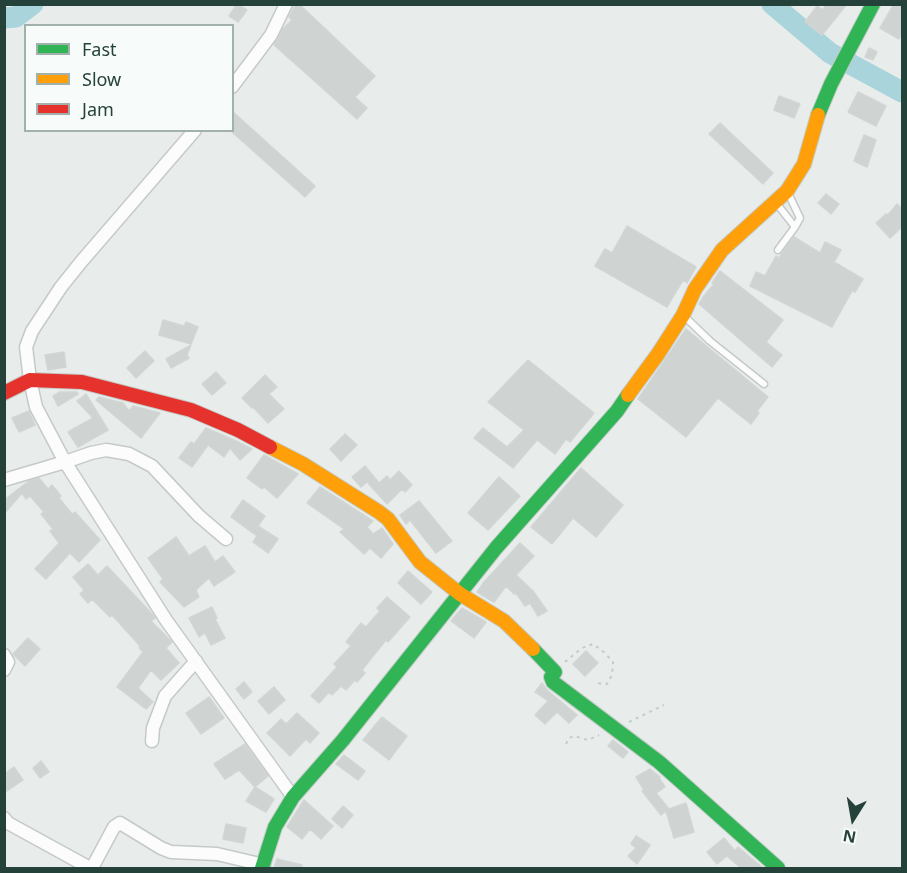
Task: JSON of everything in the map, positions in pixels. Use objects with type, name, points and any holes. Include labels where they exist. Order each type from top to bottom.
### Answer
[{"type":"street","points":[[234,84],[271,35],[286,4]]},
{"type":"street","points":[[4,818],[8,823],[91,868],[114,827],[120,823],[171,852],[217,854],[263,867],[275,827],[293,797],[343,740],[519,522],[617,411],[658,354],[683,315],[695,289],[722,250],[787,191],[804,164],[819,112],[831,84],[873,4]]},
{"type":"street","points":[[193,132],[81,262],[61,287],[32,331],[26,347],[30,380],[36,407],[65,462],[166,620],[293,797]]},
{"type":"street","points":[[4,393],[30,380],[82,382],[190,410],[238,430],[303,464],[388,519],[420,562],[460,594],[504,621],[555,672],[552,677],[553,682],[659,762],[778,868]]},
{"type":"street","points":[[4,480],[91,453],[105,450],[129,453],[152,466],[200,516],[226,539]]},
{"type":"street","points":[[4,655],[8,662],[4,670]]},
{"type":"street","points":[[152,741],[153,728],[165,696],[196,661]]},
{"type":"lane","points":[[778,250],[800,218],[787,191]]},
{"type":"lane","points":[[775,201],[795,227]]},
{"type":"lane","points":[[683,315],[710,341],[765,384]]},
{"type":"path","points":[[555,672],[582,648],[593,644],[613,662],[612,675],[607,684],[594,683]]},
{"type":"building","points":[[237,4],[247,10],[238,22],[229,16]]},
{"type":"building","points":[[296,4],[299,4],[375,76],[355,97],[367,108],[357,119],[274,45],[283,29],[292,20],[289,17]]},
{"type":"building","points":[[826,4],[847,4],[822,35],[805,22],[817,6],[823,10]]},
{"type":"building","points":[[894,4],[903,4],[903,31],[899,39],[880,28]]},
{"type":"building","points":[[869,48],[877,52],[873,60],[865,57]]},
{"type":"building","points":[[858,92],[886,106],[876,126],[848,112]]},
{"type":"building","points":[[779,96],[800,104],[794,118],[774,110]]},
{"type":"building","points":[[234,113],[315,186],[305,197],[232,132],[234,132]]},
{"type":"building","points":[[720,123],[773,173],[763,184],[709,134]]},
{"type":"building","points":[[864,135],[876,140],[867,167],[854,161]]},
{"type":"building","points":[[826,194],[839,204],[831,214],[818,203]]},
{"type":"building","points":[[897,204],[903,209],[903,226],[890,238],[876,223],[886,214],[888,215]]},
{"type":"building","points":[[627,226],[696,267],[687,283],[683,280],[667,307],[595,266],[605,249],[612,253]]},
{"type":"building","points":[[794,237],[820,253],[825,242],[841,250],[834,262],[863,279],[855,292],[852,291],[832,327],[750,286],[756,272],[765,276],[776,256],[779,258]]},
{"type":"building","points":[[720,271],[783,320],[766,342],[782,355],[772,367],[699,304],[714,284],[712,283]]},
{"type":"building","points":[[163,320],[184,326],[186,322],[198,327],[191,344],[159,335]]},
{"type":"building","points":[[686,329],[768,397],[757,411],[759,413],[751,424],[718,398],[686,437],[638,399]]},
{"type":"building","points":[[191,345],[187,355],[189,358],[171,368],[166,359]]},
{"type":"building","points":[[145,351],[154,361],[136,378],[127,368]]},
{"type":"building","points":[[64,352],[66,367],[48,370],[45,355]]},
{"type":"building","points":[[528,360],[594,413],[570,442],[566,439],[555,454],[537,440],[513,468],[474,438],[483,428],[507,447],[524,430],[488,402]]},
{"type":"building","points":[[216,372],[226,383],[212,395],[202,384]]},
{"type":"building","points":[[265,375],[277,387],[269,394],[284,409],[268,423],[242,398]]},
{"type":"building","points":[[60,392],[77,392],[78,394],[58,406],[53,396]]},
{"type":"building","points":[[86,394],[108,430],[78,447],[68,432],[93,418],[77,401]]},
{"type":"building","points":[[99,397],[123,403],[129,411],[133,406],[160,413],[141,438],[96,400]]},
{"type":"building","points":[[29,411],[35,425],[19,432],[12,418]]},
{"type":"building","points":[[206,428],[252,449],[240,460],[230,448],[224,457],[208,445],[192,467],[179,458]]},
{"type":"building","points":[[345,434],[357,445],[341,461],[330,449]]},
{"type":"building","points":[[264,455],[298,474],[277,498],[264,487],[262,489],[247,478]]},
{"type":"building","points":[[365,466],[379,483],[387,476],[390,480],[399,471],[412,485],[405,492],[402,489],[387,504],[367,482],[361,487],[352,477]]},
{"type":"building","points":[[581,468],[623,505],[596,537],[573,518],[552,544],[531,527]]},
{"type":"building","points":[[499,477],[520,496],[488,530],[468,513]]},
{"type":"building","points":[[39,478],[48,489],[52,485],[72,514],[75,512],[100,540],[79,562],[70,553],[46,579],[35,569],[59,543],[50,531],[53,529],[41,514],[44,512],[30,496],[26,499],[22,493],[4,514],[4,500],[29,481]]},
{"type":"building","points":[[320,487],[373,521],[367,527],[373,534],[382,528],[393,544],[381,558],[370,548],[364,554],[340,532],[344,529],[307,503]]},
{"type":"building","points":[[243,500],[265,516],[258,526],[278,539],[268,553],[253,542],[257,536],[231,517]]},
{"type":"building","points":[[419,501],[452,541],[436,553],[410,520],[406,524],[400,515]]},
{"type":"building","points":[[176,537],[189,556],[205,546],[215,562],[223,556],[235,572],[214,586],[209,578],[196,590],[199,597],[184,607],[160,582],[163,579],[148,558]]},
{"type":"building","points":[[520,543],[534,556],[516,575],[533,591],[547,611],[538,616],[530,603],[525,606],[516,593],[514,594],[506,586],[494,602],[477,592]]},
{"type":"building","points":[[88,564],[98,575],[107,566],[152,614],[155,618],[151,621],[172,642],[166,648],[179,663],[161,680],[151,670],[138,688],[153,702],[146,709],[117,687],[143,652],[139,648],[141,647],[112,615],[110,617],[92,599],[88,603],[80,594],[84,590],[73,577]]},
{"type":"building","points":[[408,571],[432,592],[421,604],[398,583]]},
{"type":"building","points":[[387,597],[410,617],[388,642],[386,640],[362,670],[365,673],[357,682],[355,680],[346,690],[341,686],[332,695],[329,692],[319,703],[311,696],[337,667],[334,664],[351,646],[346,642],[361,623],[366,627],[380,611],[377,608]]},
{"type":"building","points":[[212,607],[217,618],[215,619],[225,638],[211,645],[205,633],[199,637],[189,618]]},
{"type":"building","points":[[462,608],[486,622],[474,638],[451,621]]},
{"type":"building","points":[[28,638],[40,649],[25,666],[13,654]]},
{"type":"building","points":[[586,651],[598,663],[585,676],[573,664]]},
{"type":"building","points":[[244,682],[252,692],[244,699],[236,689]]},
{"type":"building","points":[[542,683],[577,715],[569,723],[557,712],[545,724],[535,715],[548,701],[535,692]]},
{"type":"building","points":[[274,687],[285,700],[269,714],[258,701]]},
{"type":"building","points":[[209,697],[224,718],[201,734],[186,713]]},
{"type":"building","points":[[297,713],[319,733],[310,743],[306,739],[290,756],[267,733],[281,719],[286,724]]},
{"type":"building","points":[[382,717],[407,736],[389,760],[363,740]]},
{"type":"building","points":[[613,740],[628,752],[623,758],[608,746]]},
{"type":"building","points":[[245,744],[268,776],[255,787],[239,770],[225,779],[214,764]]},
{"type":"building","points":[[344,755],[365,771],[358,780],[336,764]]},
{"type":"building","points":[[41,761],[49,772],[40,778],[33,768]]},
{"type":"building","points":[[14,767],[23,780],[4,793],[4,774]]},
{"type":"building","points":[[650,769],[660,777],[665,787],[656,793],[669,809],[686,803],[694,832],[674,838],[666,811],[661,815],[642,791],[644,790],[636,777]]},
{"type":"building","points":[[255,787],[274,799],[266,812],[246,801]]},
{"type":"building","points":[[304,800],[333,826],[321,839],[310,829],[302,839],[287,827]]},
{"type":"building","points":[[343,806],[353,815],[342,828],[332,819]]},
{"type":"building","points":[[226,824],[246,828],[243,843],[223,839]]},
{"type":"building","points":[[636,836],[650,845],[637,864],[628,856],[636,848],[631,844]]},
{"type":"building","points":[[724,838],[735,851],[738,847],[763,868],[741,868],[727,856],[717,864],[707,852]]},
{"type":"building","points":[[277,859],[302,865],[302,868],[274,868]]},
{"type":"waterway","points":[[4,18],[16,17],[33,4]]},
{"type":"waterway","points":[[772,4],[830,53],[902,92]]},
{"type":"traffic: fast","points":[[818,115],[831,84],[873,4]]},
{"type":"traffic: fast","points":[[262,868],[275,827],[293,797],[343,740],[496,548],[617,411],[628,395]]},
{"type":"traffic: fast","points":[[533,649],[555,672],[551,677],[553,682],[659,762],[778,868]]},
{"type":"traffic: slow","points":[[628,395],[658,354],[683,315],[695,289],[722,250],[787,191],[804,164],[818,115]]},
{"type":"traffic: slow","points":[[270,447],[303,464],[379,512],[388,519],[420,562],[460,594],[504,621],[533,649]]},
{"type":"traffic: jam","points":[[4,393],[30,380],[82,382],[191,410],[238,430],[270,447]]}]
